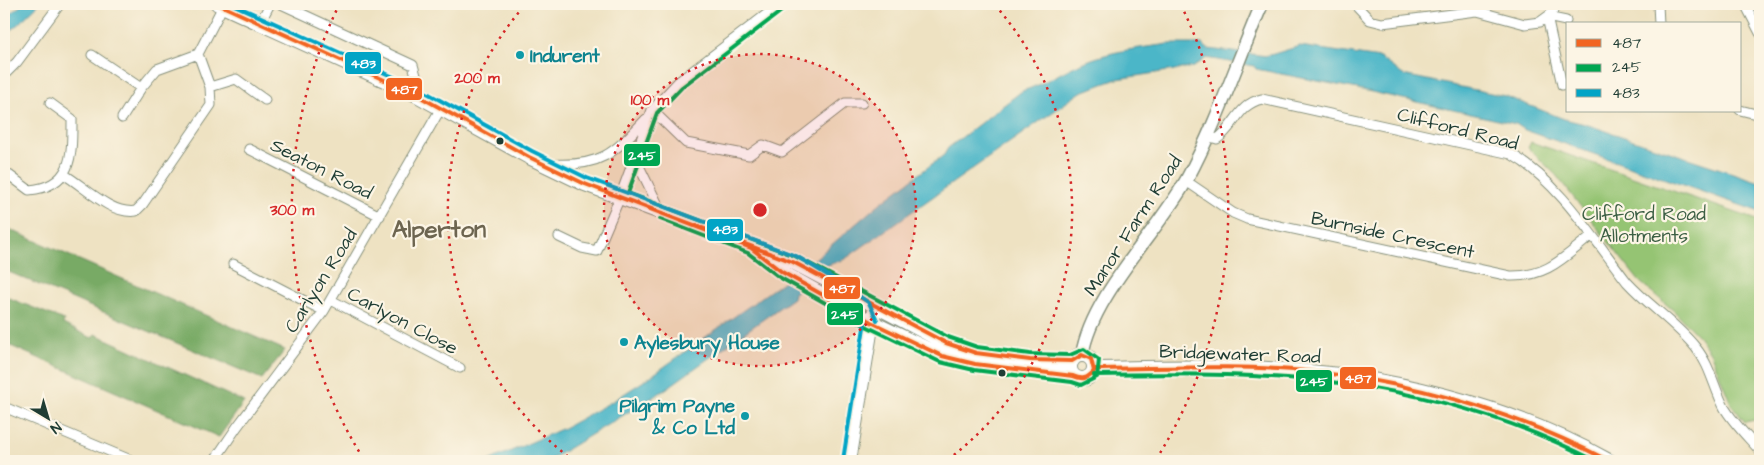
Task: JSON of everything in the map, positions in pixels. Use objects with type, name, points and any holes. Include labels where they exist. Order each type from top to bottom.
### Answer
[{"type":"main road","points":[[221,5],[415,94],[543,164],[585,184],[751,248],[793,262],[841,290],[864,308],[871,322]]},
{"type":"main road","points":[[751,248],[782,272],[871,322],[942,356],[975,364],[1085,379],[1092,374],[1094,368],[1090,359],[1030,360],[976,353],[946,343],[876,305],[841,290]]},
{"type":"main road","points":[[849,461],[871,322],[876,305]]},
{"type":"main road","points":[[1073,376],[1070,368],[1077,358]]},
{"type":"main road","name":"Bridgewater Road","points":[[1094,368],[1270,369],[1360,379],[1424,391],[1478,406],[1534,426],[1609,461]]},
{"type":"street","points":[[4,75],[17,62],[60,4]]},
{"type":"street","points":[[260,23],[270,4]]},
{"type":"street","points":[[282,4],[413,65],[417,79],[415,94]]},
{"type":"street","points":[[543,164],[570,165],[593,163],[601,159],[621,145],[678,82],[780,4]]},
{"type":"street","name":"Manor Farm Road","points":[[1077,358],[1096,316],[1115,285],[1186,181],[1230,85],[1262,4]]},
{"type":"street","points":[[1355,4],[1370,20],[1382,23],[1476,11],[1526,24],[1540,22],[1558,4]]},
{"type":"street","points":[[1658,4],[1659,22]]},
{"type":"street","points":[[1745,4],[1760,33]]},
{"type":"street","points":[[64,175],[106,203],[121,210],[136,211],[143,204],[210,105],[210,87],[198,54],[221,5]]},
{"type":"street","points":[[1547,17],[1566,21]]},
{"type":"street","points":[[1547,17],[1562,85],[1566,84]]},
{"type":"street","points":[[122,118],[141,88],[163,65],[198,54]]},
{"type":"street","points":[[92,55],[141,88]]},
{"type":"street","points":[[210,87],[236,79],[265,100]]},
{"type":"street","name":"Clifford Road","points":[[1207,136],[1217,139],[1222,136],[1242,108],[1251,101],[1262,99],[1511,154],[1531,166],[1550,184],[1641,297],[1676,327],[1697,349],[1705,360],[1725,408],[1760,452]]},
{"type":"street","points":[[4,182],[9,175],[29,190],[42,189],[55,183],[64,175],[72,145],[72,119],[50,103]]},
{"type":"street","points":[[651,113],[686,143],[749,155],[763,145],[782,152],[845,103],[862,104]]},
{"type":"street","name":"Carlyon Road","points":[[214,461],[237,427],[324,311],[442,108]]},
{"type":"street","points":[[1742,110],[1760,115]]},
{"type":"street","points":[[559,237],[582,248],[597,250],[620,197],[651,113]]},
{"type":"street","points":[[638,145],[638,164],[662,213]]},
{"type":"street","name":"Seaton Road","points":[[249,149],[380,216]]},
{"type":"street","name":"Burnside Crescent","points":[[1186,181],[1233,213],[1247,219],[1510,276],[1528,277],[1548,270],[1591,236]]},
{"type":"street","points":[[233,264],[324,311]]},
{"type":"street","name":"Carlyon Close","points":[[331,300],[460,368]]},
{"type":"street","points":[[4,406],[133,461]]},
{"type":"green space","name":"Clifford Road Allotments","points":[[1531,142],[1760,221],[1760,426],[1755,420],[1745,422],[1731,404],[1711,354],[1699,337],[1674,311],[1639,281],[1556,175],[1528,148]]},
{"type":"green space","points":[[4,227],[285,350],[262,379],[4,270]]},
{"type":"green space","points":[[4,296],[64,320],[63,324],[92,338],[95,334],[244,402],[219,437],[4,343]]},
{"type":"water","points":[[23,4],[39,4],[13,29],[4,33],[4,18]]},
{"type":"water","points":[[1169,44],[1202,44],[1208,49],[1267,56],[1300,46],[1380,58],[1403,75],[1505,96],[1564,119],[1585,124],[1760,182],[1760,212],[1525,130],[1516,124],[1358,89],[1256,69],[1254,66],[1206,58],[1194,67],[1117,79],[1081,92],[845,259],[828,265],[794,293],[793,298],[663,391],[548,461],[488,461],[564,428],[613,401],[647,379],[815,259],[879,204],[944,155],[948,148],[1022,91],[1092,59],[1125,50]]},
{"type":"transit line","name":"487","points":[[218,4],[415,94],[529,157],[585,184]]},
{"type":"transit line","name":"483","points":[[232,4],[418,88],[532,151],[587,178],[796,256],[844,285],[869,303],[877,320]]},
{"type":"transit line","name":"245","points":[[660,219],[748,253],[779,277],[868,327],[940,362],[974,370],[1072,382],[1081,385],[1097,377],[1099,360],[1084,349],[1070,355],[1030,354],[977,347],[948,337],[795,256],[628,193],[657,113],[682,87],[784,9]]},
{"type":"transit line","name":"487","points":[[585,184],[793,262],[946,343],[976,353],[1030,360],[1072,361],[1082,355],[1091,359],[1094,371],[1087,377],[1079,378],[975,364],[942,356],[871,322],[782,272],[751,248],[585,184]]},
{"type":"transit line","name":"483","points":[[843,460],[865,321]]},
{"type":"transit line","name":"487","points":[[1094,369],[1259,368],[1353,377],[1429,392],[1466,403],[1538,428],[1609,461]]},
{"type":"transit line","name":"245","points":[[1094,375],[1162,374],[1289,378],[1351,385],[1412,395],[1473,411],[1534,432],[1596,461]]},
{"type":"place","name":"Indurent","points":[[520,55]]},
{"type":"place","name":"Aylesbury House","points":[[624,342]]},
{"type":"place","name":"Pilgrim Payne & Co Ltd","points":[[745,416]]},
{"type":"district","name":"Alperton","points":[[439,229]]}]
